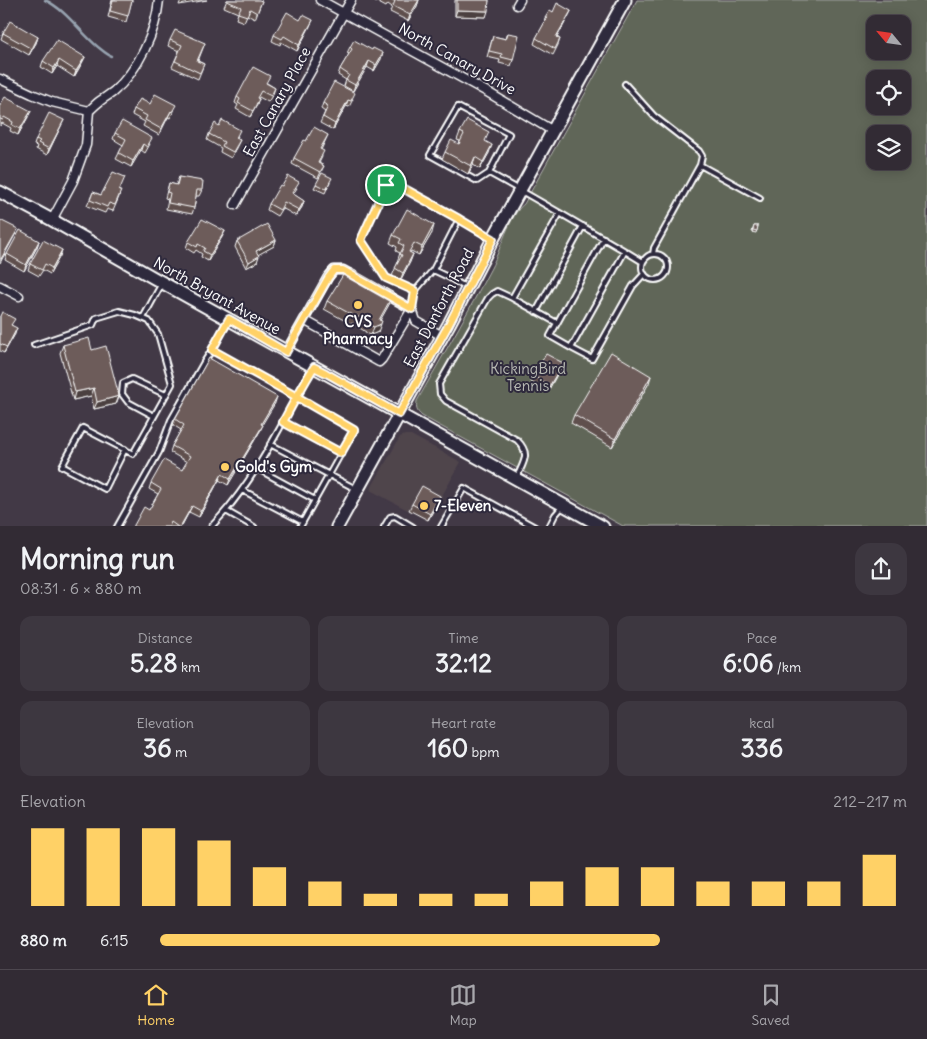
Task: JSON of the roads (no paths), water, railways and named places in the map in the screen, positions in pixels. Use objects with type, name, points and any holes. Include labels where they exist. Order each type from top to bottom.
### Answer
[{"type":"street","points":[[52,220],[73,181],[86,145],[88,111],[113,92],[129,75],[142,56],[156,22],[159,0]]},
{"type":"street","name":"North Canary Drive","points":[[320,0],[489,92],[553,131]]},
{"type":"street","name":"East Canary Place","points":[[235,205],[351,0]]},
{"type":"street","name":"East Danforth Road","points":[[337,526],[625,0]]},
{"type":"street","points":[[0,79],[52,102],[88,111]]},
{"type":"street","name":"North Bryant Avenue","points":[[0,192],[603,526]]},
{"type":"street","points":[[286,352],[334,270],[343,270],[357,278]]},
{"type":"street","points":[[0,286],[19,296]]},
{"type":"street","points":[[379,291],[412,309],[416,321],[442,336]]},
{"type":"street","points":[[304,320],[379,362],[412,309]]},
{"type":"lane","points":[[625,84],[654,116],[699,151],[702,156],[700,165],[654,248],[653,254]]},
{"type":"lane","points":[[458,107],[509,134],[488,173],[477,181],[430,155],[458,107]]},
{"type":"lane","points":[[700,165],[760,198]]},
{"type":"lane","points":[[488,173],[643,262]]},
{"type":"lane","points":[[415,291],[386,278],[361,240],[386,185],[392,182],[493,239]]},
{"type":"lane","points":[[512,298],[560,213]]},
{"type":"lane","points":[[412,309],[415,291],[433,270],[459,219]]},
{"type":"lane","points":[[536,312],[583,226]]},
{"type":"lane","points":[[604,238],[550,336],[592,359],[633,286],[644,274]]},
{"type":"lane","points":[[571,348],[625,251]]},
{"type":"lane","points":[[653,254],[662,255],[667,262],[668,270],[659,279],[651,279],[642,270],[645,258],[653,254]]},
{"type":"lane","points":[[433,270],[467,288]]},
{"type":"lane","points":[[143,318],[162,283]]},
{"type":"lane","points":[[516,479],[526,456],[524,447],[517,440],[446,401],[440,394],[440,384],[492,294],[497,292],[512,298],[557,323]]},
{"type":"lane","points":[[34,345],[93,324],[96,318],[120,311],[149,321],[158,334],[172,384],[133,454],[125,449],[83,428],[62,466],[105,489],[125,449]]},
{"type":"lane","points":[[118,526],[159,452],[171,420],[229,319]]},
{"type":"lane","points":[[212,350],[354,430],[300,526]]},
{"type":"lane","points":[[211,526],[226,511],[242,490],[314,367]]},
{"type":"lane","points":[[154,416],[128,402],[122,394],[123,383],[132,379],[166,395]]},
{"type":"lane","points":[[283,422],[341,453]]},
{"type":"lane","points":[[270,444],[358,490]]},
{"type":"lane","points":[[256,468],[315,500]]},
{"type":"lane","points":[[441,526],[464,488],[535,526]]},
{"type":"lane","points":[[242,490],[303,522]]},
{"type":"lane","points":[[549,526],[563,505]]},
{"type":"lane","points":[[226,511],[254,526]]},
{"type":"lane","points":[[384,526],[390,517],[395,516],[413,526]]},
{"type":"waterway","points":[[45,0],[60,9],[91,41],[111,56]]},
{"type":"place","name":"CVS Pharmacy","points":[[358,305]]},
{"type":"place","name":"Gold's Gym","points":[[225,467]]},
{"type":"place","name":"7-Eleven","points":[[424,506]]},
{"type":"park label","name":"KickingBird Tennis","points":[[528,378]]}]
